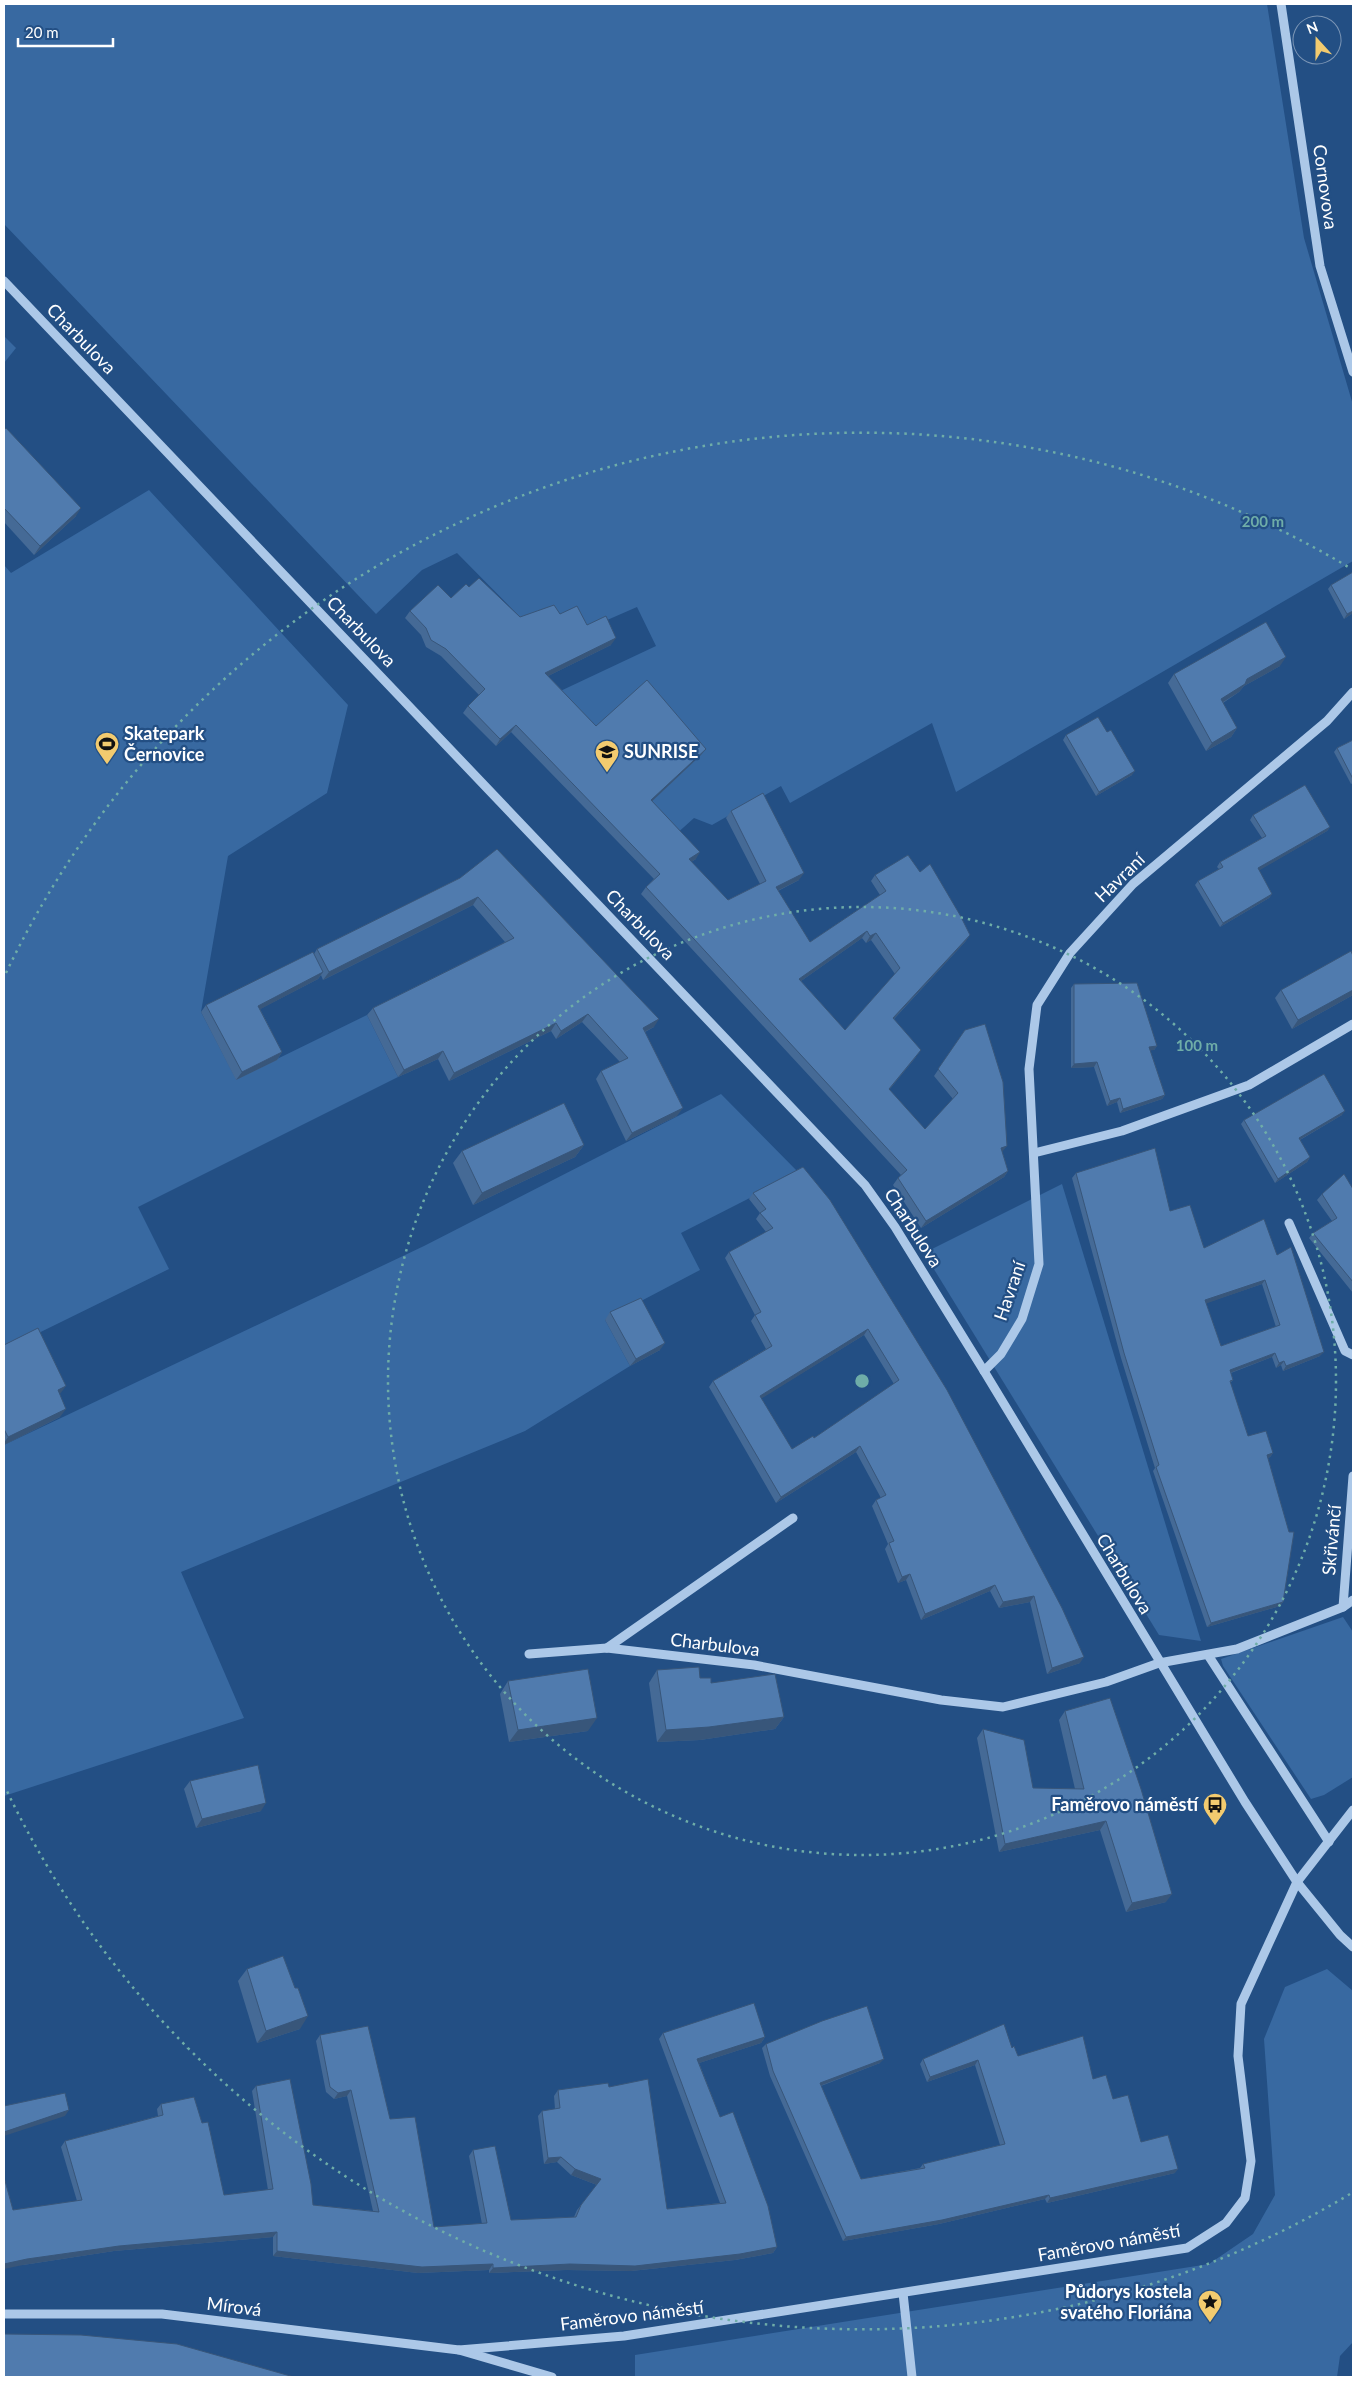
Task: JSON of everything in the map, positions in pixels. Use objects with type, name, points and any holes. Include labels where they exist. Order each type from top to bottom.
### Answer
[{"type":"street","name":"Cornovova","points":[[1281,4],[1320,266],[1353,372]]},
{"type":"street","name":"Charbulova","points":[[4,281],[865,1185],[895,1227],[984,1371],[1159,1664],[1297,1882],[1340,1935],[1353,1948]]},
{"type":"street","name":"Havraní","points":[[984,1371],[1001,1354],[1022,1319],[1038,1264],[1030,1069],[1038,1005],[1070,953],[1133,884],[1327,721],[1353,692]]},
{"type":"street","points":[[1034,1153],[1122,1131],[1249,1085],[1353,1024]]},
{"type":"street","points":[[1289,1223],[1345,1351],[1353,1355]]},
{"type":"street","name":"Skřivánčí","points":[[1343,1606],[1353,1476]]},
{"type":"street","points":[[607,1648],[793,1518]]},
{"type":"street","points":[[1159,1664],[1237,1649],[1343,1606],[1353,1600]]},
{"type":"street","name":"Charbulova","points":[[529,1654],[607,1648],[754,1665],[941,1700],[1003,1706],[1106,1682],[1159,1664]]},
{"type":"street","points":[[1208,1655],[1329,1842]]},
{"type":"street","name":"Faměrovo náměstí","points":[[459,2350],[624,2336],[1187,2248],[1226,2223],[1245,2198],[1251,2161],[1238,2056],[1240,2004],[1297,1882],[1353,1810]]},
{"type":"street","points":[[903,2293],[912,2377]]},
{"type":"street","name":"Mírová","points":[[4,2314],[162,2314],[459,2350]]},
{"type":"street","points":[[459,2350],[552,2377]]},
{"type":"shaded area","points":[[4,4],[1267,4],[1304,238],[1353,405],[1353,561],[956,792],[932,723],[790,803],[781,786],[712,825],[694,818],[674,836],[591,732],[554,694],[656,646],[637,607],[582,631],[524,621],[457,553],[422,570],[376,614],[4,224]]},
{"type":"shaded area","points":[[4,336],[16,348],[4,363]]},
{"type":"shaded area","points":[[149,490],[348,705],[327,793],[228,856],[201,1012],[236,1079],[367,1015],[398,1077],[138,1207],[169,1269],[4,1350],[4,565],[11,573]]},
{"type":"shaded area","points":[[721,1094],[799,1173],[681,1233],[700,1270],[605,1320],[630,1366],[525,1431],[181,1572],[244,1718],[4,1796],[4,1445],[424,1246]]},
{"type":"shaded area","points":[[1062,1184],[1201,1641],[1159,1635],[924,1253]]},
{"type":"shaded area","points":[[1343,1617],[1353,1632],[1353,1777],[1324,1795],[1311,1799],[1223,1666],[1221,1659]]},
{"type":"shaded area","points":[[1327,1969],[1353,1991],[1353,2342],[1340,2356],[1337,2377],[635,2377],[635,2355],[1209,2264],[1253,2234],[1275,2195],[1264,2039],[1285,1987]]},
{"type":"building","points":[[6,428],[81,508],[40,546],[4,508],[4,430]]},
{"type":"building","points":[[1353,572],[1353,611],[1347,614],[1331,585]]},
{"type":"building","points":[[479,578],[520,617],[554,605],[560,614],[577,606],[587,625],[606,616],[616,638],[545,673],[596,726],[647,680],[706,749],[651,800],[700,852],[689,859],[728,900],[766,881],[731,811],[763,793],[804,873],[776,887],[810,942],[886,891],[875,875],[908,855],[920,872],[930,864],[970,935],[893,1018],[921,1050],[889,1089],[925,1129],[958,1093],[938,1069],[965,1030],[985,1024],[1003,1082],[1007,1146],[1001,1148],[1008,1171],[926,1221],[898,1178],[907,1170],[646,887],[660,874],[516,725],[500,739],[468,706],[485,689],[446,649],[431,640],[426,628],[410,611],[438,585],[451,598],[466,584],[469,587]],"holes":[[[867,931],[870,936],[876,933],[900,968],[845,1030],[799,979]]]},
{"type":"building","points":[[1266,622],[1286,657],[1247,679],[1245,684],[1221,699],[1237,728],[1212,743],[1174,674]]},
{"type":"building","points":[[1098,717],[1107,732],[1111,730],[1135,771],[1099,792],[1066,735]]},
{"type":"building","points":[[1353,740],[1353,779],[1337,748]]},
{"type":"building","points":[[1305,785],[1330,827],[1258,868],[1272,894],[1223,923],[1198,881],[1223,867],[1220,862],[1266,836],[1253,815]]},
{"type":"building","points":[[497,849],[659,1019],[643,1028],[683,1108],[632,1133],[601,1071],[628,1058],[588,1014],[561,1031],[556,1023],[454,1073],[443,1051],[404,1070],[373,1008],[514,938],[478,897],[329,972],[317,949],[460,878]]},
{"type":"building","points":[[1351,951],[1353,956],[1353,990],[1298,1020],[1281,990]]},
{"type":"building","points":[[313,952],[323,972],[258,1006],[282,1052],[242,1072],[206,1005]]},
{"type":"building","points":[[1137,983],[1157,1046],[1149,1047],[1165,1095],[1123,1109],[1120,1098],[1110,1101],[1097,1062],[1074,1064],[1074,984]]},
{"type":"building","points":[[1324,1074],[1345,1111],[1299,1138],[1310,1157],[1278,1179],[1244,1120]]},
{"type":"building","points":[[564,1103],[584,1145],[482,1193],[462,1151]]},
{"type":"building","points":[[1155,1148],[1170,1211],[1190,1205],[1204,1248],[1264,1219],[1277,1255],[1291,1247],[1324,1352],[1286,1366],[1284,1361],[1279,1363],[1275,1353],[1230,1370],[1233,1380],[1230,1381],[1248,1436],[1266,1431],[1273,1453],[1267,1455],[1289,1532],[1294,1532],[1283,1602],[1211,1623],[1156,1467],[1159,1465],[1124,1353],[1076,1173]],"holes":[[[1265,1280],[1280,1325],[1221,1346],[1205,1300]]]},
{"type":"building","points":[[803,1167],[830,1200],[947,1390],[1062,1608],[1084,1657],[1052,1668],[1034,1596],[1003,1602],[995,1585],[925,1614],[910,1574],[902,1577],[889,1543],[894,1541],[876,1500],[886,1495],[860,1446],[781,1497],[713,1381],[772,1346],[755,1315],[761,1312],[729,1252],[773,1228],[760,1213],[766,1209],[753,1193]],"holes":[[[868,1329],[899,1380],[814,1438],[813,1436],[792,1449],[760,1396]]]},
{"type":"building","points":[[1344,1174],[1353,1189],[1353,1282],[1313,1233],[1337,1218],[1322,1194]]},
{"type":"building","points":[[641,1298],[665,1343],[636,1359],[610,1312]]},
{"type":"building","points":[[38,1328],[66,1386],[58,1390],[66,1409],[8,1437],[4,1429],[4,1345]]},
{"type":"building","points":[[699,1667],[700,1678],[711,1678],[711,1683],[775,1674],[784,1717],[709,1727],[666,1730],[657,1670]]},
{"type":"building","points":[[588,1669],[597,1718],[518,1730],[508,1681]]},
{"type":"building","points":[[1110,1698],[1141,1789],[1172,1894],[1132,1903],[1106,1821],[1005,1844],[983,1729],[1024,1740],[1033,1788],[1084,1789],[1065,1711]]},
{"type":"building","points":[[258,1765],[266,1803],[202,1819],[190,1781]]},
{"type":"building","points":[[283,1956],[295,1988],[298,1988],[308,2016],[266,2031],[247,1969]]},
{"type":"building","points":[[754,2003],[765,2037],[697,2059],[720,2117],[733,2112],[768,2206],[777,2247],[740,2254],[635,2266],[570,2264],[493,2268],[493,2264],[422,2267],[277,2251],[277,2232],[119,2246],[4,2264],[4,2177],[13,2210],[82,2200],[65,2141],[163,2115],[161,2104],[194,2097],[202,2123],[208,2122],[224,2195],[273,2189],[256,2086],[290,2079],[311,2184],[313,2205],[379,2212],[351,2090],[338,2093],[330,2087],[320,2035],[368,2026],[390,2119],[415,2117],[434,2227],[487,2223],[473,2150],[495,2146],[511,2220],[576,2217],[581,2205],[601,2179],[575,2169],[561,2157],[548,2158],[542,2111],[560,2108],[558,2090],[608,2083],[609,2087],[648,2079],[667,2209],[726,2203],[663,2033]]},
{"type":"building","points":[[867,2006],[884,2059],[820,2083],[861,2179],[925,2168],[923,2164],[1005,2144],[978,2060],[930,2077],[923,2059],[1004,2024],[1012,2048],[1014,2046],[1018,2056],[1083,2036],[1093,2079],[1106,2075],[1113,2099],[1128,2095],[1141,2142],[1168,2135],[1178,2169],[1050,2198],[1049,2195],[942,2220],[846,2237],[773,2071],[766,2044],[822,2021]]},
{"type":"building","points":[[65,2093],[69,2110],[4,2132],[4,2106]]},
{"type":"building","points":[[4,2334],[81,2335],[177,2344],[294,2377],[4,2377]]},
{"type":"place","name":"Skatepark Černovice","points":[[107,765]]},
{"type":"place","name":"SUNRISE","points":[[607,773]]},
{"type":"place","name":"Faměrovo náměstí","points":[[1215,1826]]},
{"type":"place","name":"Půdorys kostela svatého Floriána","points":[[1210,2323]]}]
